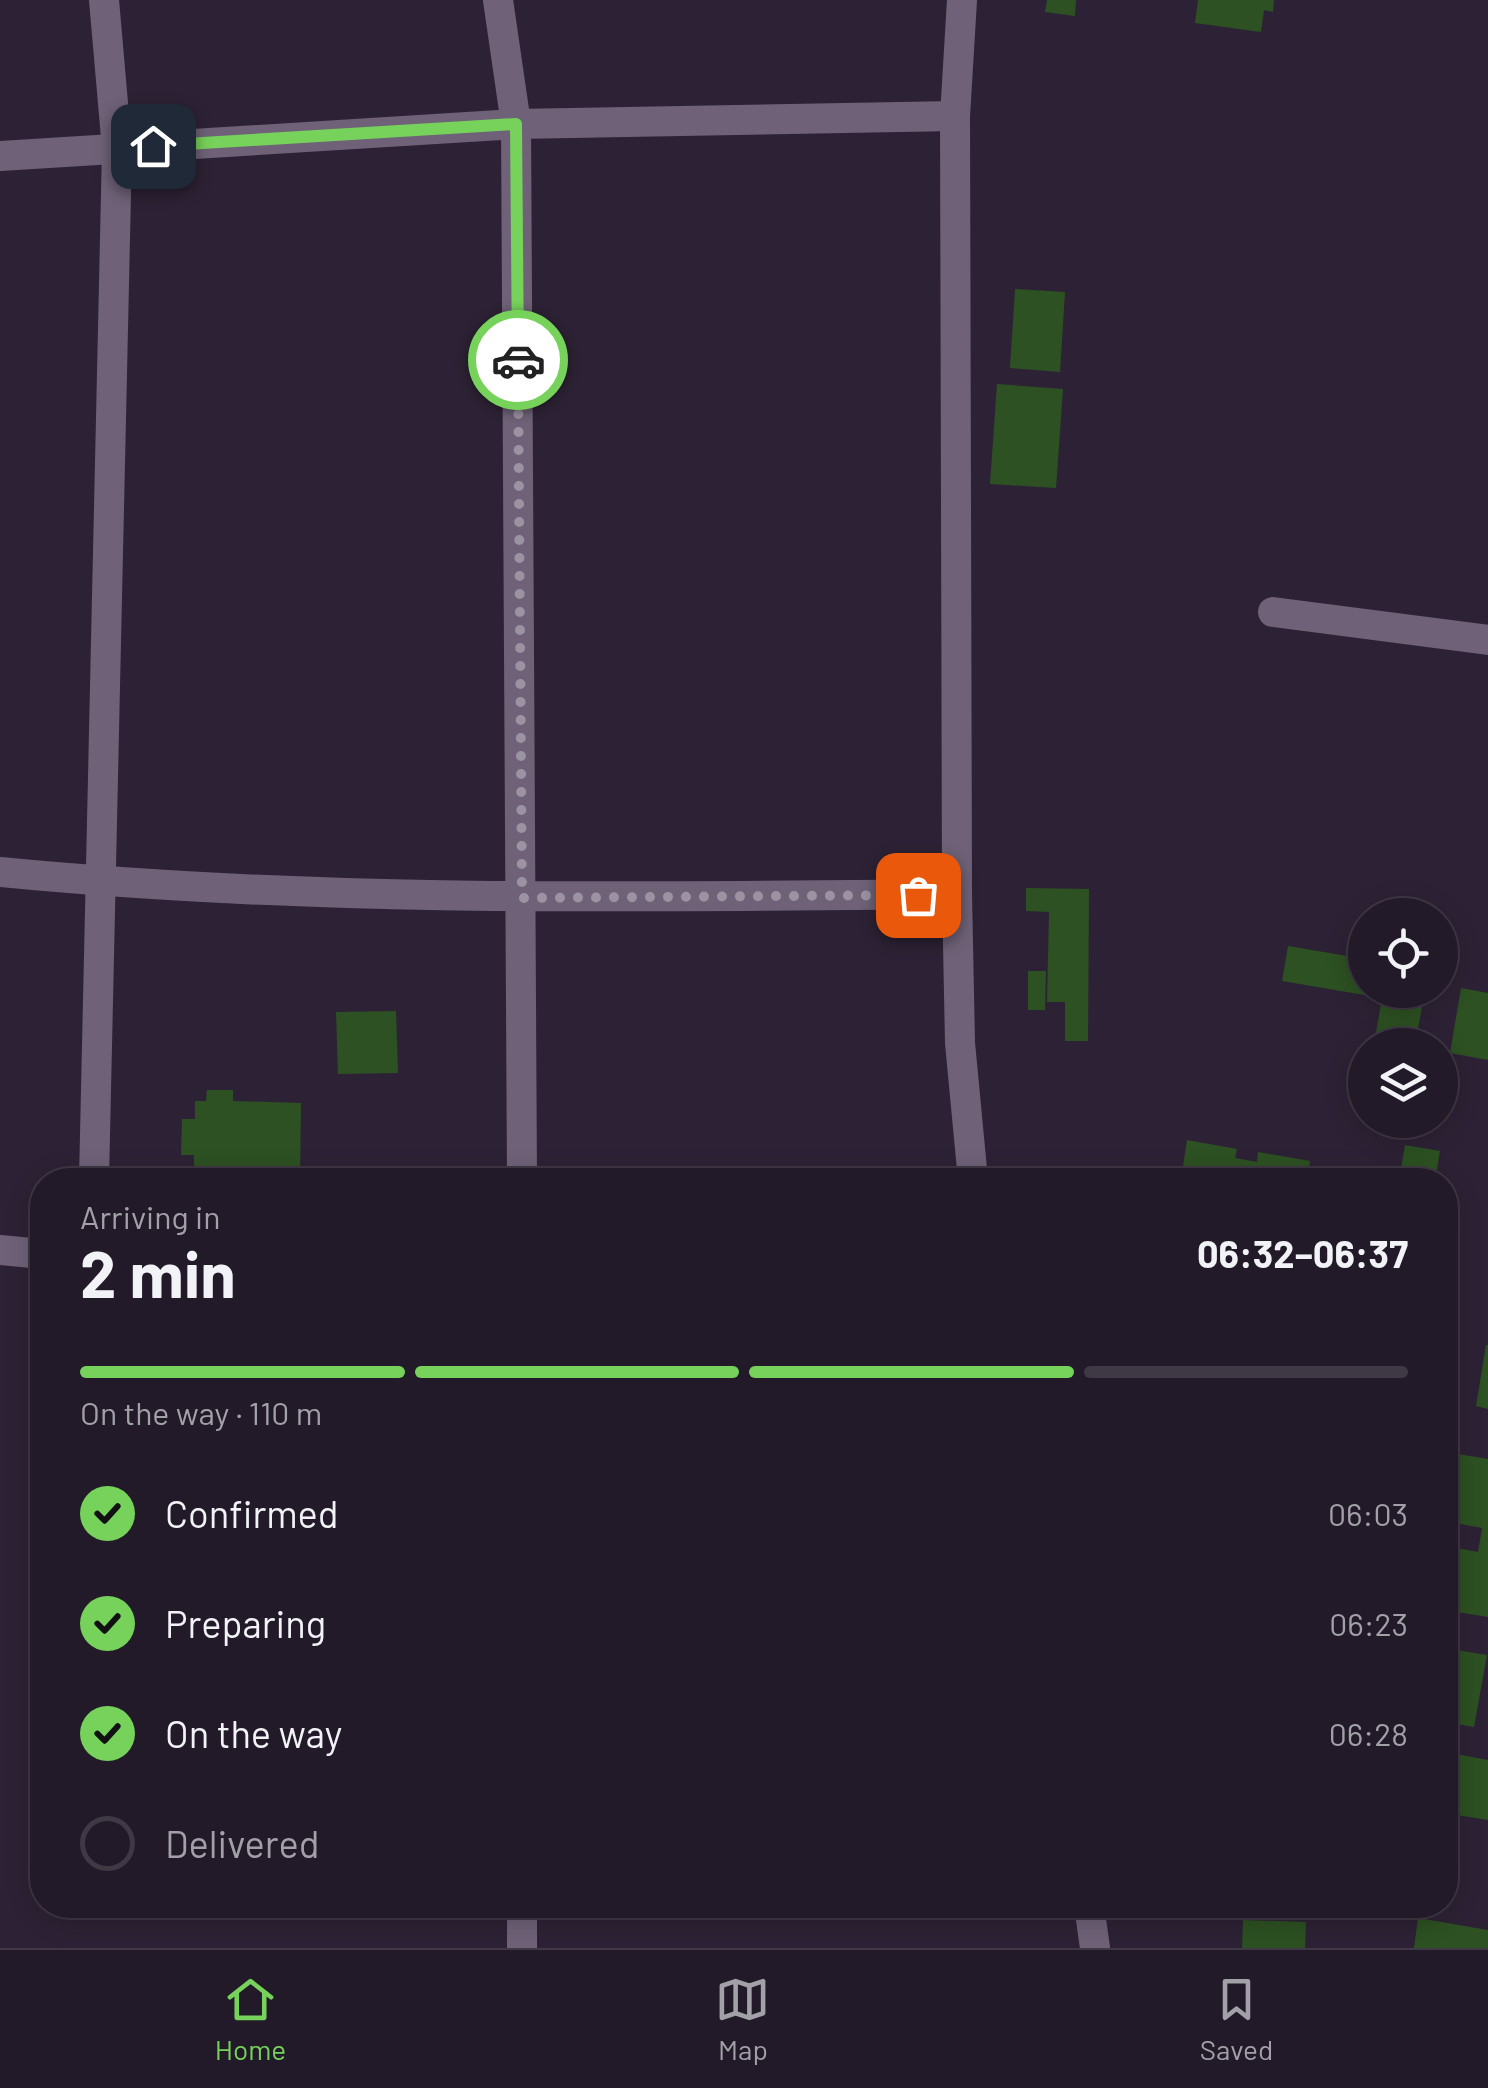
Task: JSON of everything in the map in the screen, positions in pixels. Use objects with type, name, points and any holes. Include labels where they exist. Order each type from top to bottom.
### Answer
[{"type":"street","points":[[94,1168],[117,148],[104,0]]},
{"type":"street","points":[[498,0],[516,124],[522,1168]]},
{"type":"street","points":[[962,0],[955,116],[957,894],[960,1043],[972,1168]]},
{"type":"street","points":[[0,156],[516,124],[955,116]]},
{"type":"street","points":[[1273,612],[1488,640]]},
{"type":"street","points":[[0,872],[101,882],[522,898],[957,894]]},
{"type":"street","points":[[0,1250],[30,1253]]},
{"type":"street","points":[[522,1918],[522,1948]]},
{"type":"street","points":[[1091,1918],[1096,1948]]},
{"type":"building","points":[[1047,0],[1076,0],[1075,16],[1045,12]]},
{"type":"building","points":[[1198,0],[1274,0],[1273,12],[1264,10],[1261,32],[1195,23]]},
{"type":"building","points":[[1015,289],[1065,292],[1060,372],[1010,368]]},
{"type":"building","points":[[997,384],[1063,389],[1056,488],[990,484]]},
{"type":"building","points":[[1026,888],[1089,889],[1088,1041],[1065,1041],[1065,1002],[1047,1002],[1049,912],[1026,911]]},
{"type":"building","points":[[1288,946],[1348,956],[1348,992],[1282,981]]},
{"type":"building","points":[[1028,971],[1046,971],[1045,1010],[1028,1010]]},
{"type":"building","points":[[1461,988],[1488,993],[1488,1060],[1458,1054],[1458,1028],[1454,1028]]},
{"type":"building","points":[[1380,1008],[1422,1008],[1418,1028],[1377,1028]]},
{"type":"building","points":[[396,1011],[398,1073],[338,1074],[336,1012]]},
{"type":"building","points":[[207,1090],[233,1090],[233,1101],[301,1103],[300,1168],[194,1168],[194,1155],[181,1155],[182,1119],[195,1119],[195,1101],[206,1101]]},
{"type":"building","points":[[1187,1140],[1237,1149],[1235,1158],[1257,1162],[1258,1152],[1310,1161],[1309,1168],[1183,1168]]},
{"type":"building","points":[[1405,1145],[1440,1151],[1437,1168],[1401,1168]]},
{"type":"building","points":[[1488,1345],[1488,1409],[1476,1406]]},
{"type":"building","points":[[1458,1454],[1488,1459],[1488,1617],[1458,1612],[1458,1548],[1478,1552],[1482,1528],[1458,1523]]},
{"type":"building","points":[[1458,1650],[1487,1655],[1474,1727],[1458,1724]]},
{"type":"building","points":[[1458,1754],[1488,1760],[1488,1820],[1458,1815]]},
{"type":"building","points":[[1418,1918],[1488,1930],[1488,1948],[1414,1948]]},
{"type":"building","points":[[1243,1920],[1306,1922],[1305,1948],[1242,1948]]},
{"type":"way so far","points":[[518,360],[522,898],[918,895]]},
{"type":"route","points":[[153,146],[516,124],[518,360]]}]
